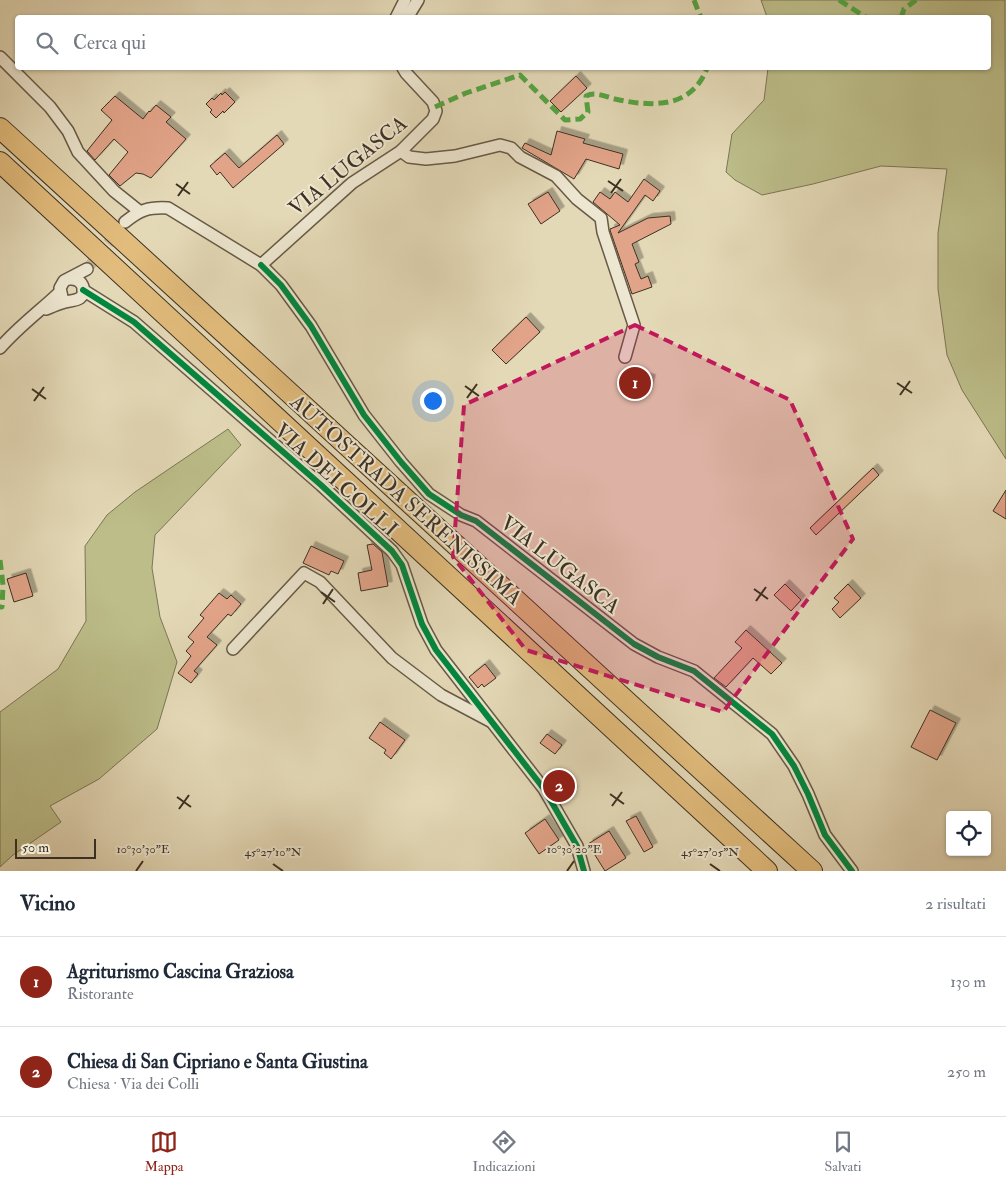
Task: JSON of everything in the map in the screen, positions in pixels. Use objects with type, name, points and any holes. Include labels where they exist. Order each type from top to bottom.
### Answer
[{"type":"highway","name":"AUTOSTRADA SERENISSIMA","points":[[0,128],[812,871]]},
{"type":"highway","name":"AUTOSTRADA SERENISSIMA","points":[[0,162],[767,871]]},
{"type":"street","points":[[398,15],[405,0]]},
{"type":"street","points":[[409,15],[418,0]]},
{"type":"street","points":[[0,56],[50,107],[68,131],[78,152],[114,191],[139,211],[125,222]]},
{"type":"street","name":"VIA LUGASCA","points":[[261,265],[352,183],[401,151],[433,119],[436,111],[433,102],[404,70]]},
{"type":"street","points":[[401,151],[409,157],[426,159],[456,156],[500,145],[511,148],[520,157],[556,176],[577,199],[601,218],[603,232],[634,325],[626,357]]},
{"type":"street","name":"VIA LUGASCA","points":[[139,211],[168,208],[261,265],[281,285],[310,326],[364,415],[429,494],[461,515],[476,521],[634,644],[658,658],[694,672],[772,734],[794,766],[825,835],[852,871]]},
{"type":"street","name":"VIA DEI COLLI","points":[[0,348],[25,322],[73,291],[104,303],[134,322],[321,485],[392,552],[402,565],[422,624],[436,650],[544,789],[577,846],[584,871]]},
{"type":"street","points":[[233,649],[304,573],[320,582],[392,658],[441,695],[493,723]]},
{"type":"highlighted area","points":[[635,325],[790,400],[853,539],[723,712],[526,650],[453,557],[464,405]]},
{"type":"green space","points":[[761,0],[1005,0],[1006,459],[962,390],[947,355],[938,289],[938,233],[947,169],[881,166],[762,195],[735,180],[726,172],[732,134],[764,100],[768,70],[991,70],[991,15],[766,15]]},
{"type":"green space","points":[[228,429],[241,445],[155,535],[152,568],[160,617],[177,662],[157,729],[99,779],[50,806],[61,822],[13,855],[0,867],[0,712],[58,669],[86,621],[85,546],[107,515],[135,492]]},
{"type":"building","points":[[576,76],[587,88],[561,112],[550,101]]},
{"type":"building","points":[[225,92],[235,102],[216,118],[206,104],[212,98],[214,100],[221,93],[222,95]]},
{"type":"building","points":[[115,96],[143,119],[156,105],[171,117],[166,122],[186,139],[151,178],[136,173],[120,186],[109,175],[128,152],[114,139],[95,160],[87,151],[112,120],[101,110]]},
{"type":"building","points":[[557,131],[585,139],[583,143],[623,154],[619,169],[586,159],[574,179],[522,148],[525,143],[551,155]]},
{"type":"building","points":[[277,135],[284,144],[233,188],[220,172],[217,175],[210,166],[225,153],[239,168]]},
{"type":"building","points":[[644,179],[660,191],[653,201],[645,195],[618,233],[648,218],[670,216],[671,224],[632,244],[639,262],[635,264],[641,279],[648,276],[652,287],[632,294],[610,230],[620,225],[593,202],[600,192],[610,199],[615,192],[628,202]]},
{"type":"building","points":[[548,192],[560,211],[541,224],[528,204]]},
{"type":"building","points":[[526,317],[540,332],[506,364],[492,350]]},
{"type":"building","points":[[623,372],[651,379],[647,394],[619,388]]},
{"type":"building","points":[[873,468],[879,475],[816,535],[810,528]]},
{"type":"building","points":[[1006,490],[1006,519],[993,511]]},
{"type":"building","points":[[373,544],[382,552],[388,586],[361,591],[358,573],[372,570],[367,545]]},
{"type":"building","points":[[311,546],[344,561],[338,574],[331,571],[329,575],[303,563]]},
{"type":"building","points":[[26,573],[33,596],[14,602],[7,579]]},
{"type":"building","points":[[785,584],[801,600],[791,611],[774,595]]},
{"type":"building","points":[[848,584],[861,598],[840,618],[832,609],[839,602],[834,598]]},
{"type":"building","points":[[219,593],[227,599],[231,595],[241,604],[231,616],[228,614],[207,637],[217,645],[194,671],[198,674],[191,683],[178,673],[191,656],[186,651],[194,642],[188,637],[204,618],[200,615]]},
{"type":"building","points":[[746,630],[782,663],[771,674],[753,658],[726,687],[714,678],[742,648],[735,642]]},
{"type":"building","points":[[485,664],[496,678],[484,687],[482,684],[478,688],[469,677]]},
{"type":"building","points":[[930,710],[956,723],[937,760],[911,747]]},
{"type":"building","points":[[380,722],[405,740],[391,759],[384,753],[386,750],[369,738]]},
{"type":"building","points":[[547,734],[562,745],[555,754],[540,743]]},
{"type":"building","points":[[557,773],[573,791],[563,800],[545,778]]},
{"type":"building","points":[[636,816],[653,847],[644,852],[626,821]]},
{"type":"building","points":[[545,819],[559,840],[539,854],[525,833]]},
{"type":"building","points":[[609,831],[626,858],[605,871],[588,844]]},
{"type":"tunnel","points":[[87,269],[119,230]]},
{"type":"marked path","points":[[694,0],[700,15]]},
{"type":"marked path","points":[[839,0],[862,15]]},
{"type":"marked path","points":[[902,15],[904,9],[916,0]]},
{"type":"marked path","points":[[435,107],[466,93],[520,75],[565,120],[580,119],[588,112],[586,96],[597,94],[629,102],[642,103],[656,104],[669,102],[681,98],[691,91],[700,81],[706,70]]},
{"type":"marked path","points":[[0,560],[3,585],[2,607],[0,607]]},
{"type":"cycle path","points":[[261,265],[281,285],[311,326],[364,415],[429,494],[461,515],[476,521],[634,644],[658,657],[694,671],[772,734],[794,766],[825,835],[852,871]]},
{"type":"cycle path","points":[[83,290],[134,322],[321,485],[392,551],[402,565],[422,624],[436,650],[544,789],[577,846],[584,871]]},
{"type":"place","name":"Agriturismo Cascina Graziosa","points":[[635,383]]},
{"type":"place","name":"Chiesa di San Cipriano e Santa Giustina","points":[[559,786]]}]
